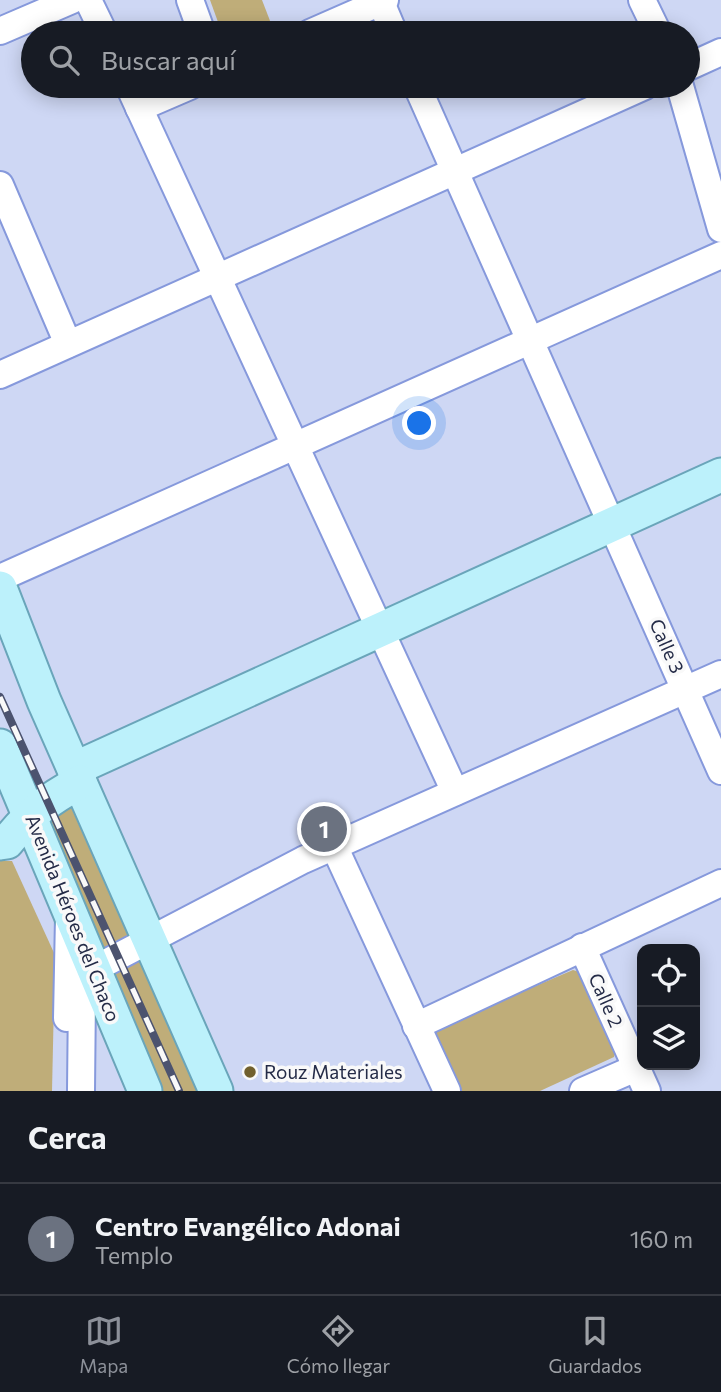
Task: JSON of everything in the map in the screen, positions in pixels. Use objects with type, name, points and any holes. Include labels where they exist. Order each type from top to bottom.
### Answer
[{"type":"main road","points":[[0,842],[7,842],[30,813],[77,776],[380,629],[721,475]]},
{"type":"main road","points":[[0,588],[77,776],[151,938],[216,1091]]},
{"type":"main road","name":"Avenida Héroes del Chaco","points":[[0,746],[145,1091]]},
{"type":"street","points":[[23,21],[72,0]]},
{"type":"street","points":[[89,0],[99,21]]},
{"type":"street","points":[[190,0],[198,21]]},
{"type":"street","points":[[642,0],[652,21]]},
{"type":"street","points":[[337,21],[382,1],[390,21]]},
{"type":"street","points":[[0,31],[21,22]]},
{"type":"street","points":[[700,61],[721,52]]},
{"type":"street","points":[[134,98],[455,792]]},
{"type":"street","name":"Calle 3","points":[[422,98],[721,771]]},
{"type":"street","points":[[0,375],[618,98]]},
{"type":"street","points":[[683,98],[721,229]]},
{"type":"street","points":[[0,185],[68,344]]},
{"type":"street","points":[[0,578],[721,255]]},
{"type":"street","points":[[80,1091],[82,993],[94,969],[334,846],[721,674]]},
{"type":"street","points":[[334,846],[447,1091]]},
{"type":"street","points":[[416,1026],[721,883]]},
{"type":"street","points":[[65,1091],[69,908]]},
{"type":"street","name":"Calle 2","points":[[582,947],[641,1079]]},
{"type":"street","points":[[583,1091],[641,1079]]},
{"type":"shaded area","points":[[210,0],[262,0],[270,21],[218,21]]},
{"type":"shaded area","points":[[68,800],[197,1091],[161,1091],[43,823]]},
{"type":"shaded area","points":[[0,861],[12,861],[55,955],[52,1091],[0,1091]]},
{"type":"shaded area","points":[[573,970],[583,973],[617,1046],[614,1057],[540,1091],[459,1091],[435,1033],[437,1028]]},
{"type":"railway","points":[[0,697],[179,1091]]},
{"type":"place","name":"Centro Evangélico Adonai","points":[[324,829]]},
{"type":"place","name":"Rouz Materiales","points":[[250,1072]]}]
